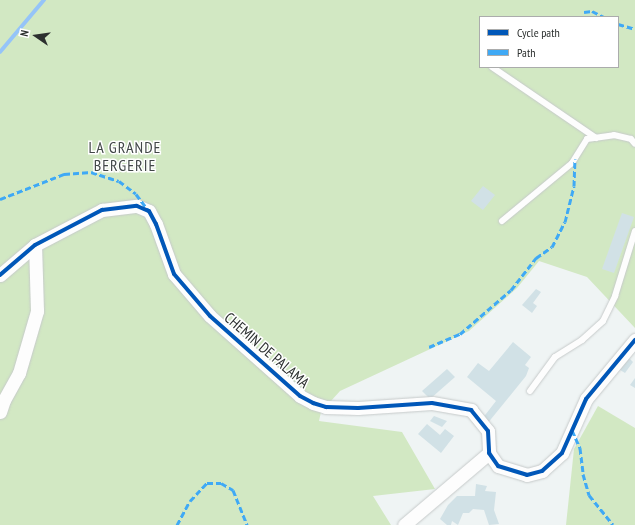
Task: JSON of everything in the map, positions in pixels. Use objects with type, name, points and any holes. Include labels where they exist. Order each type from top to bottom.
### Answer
[{"type":"street","name":"CHEMIN DE PALAMA","points":[[0,275],[35,245],[102,210],[137,206],[149,211],[156,224],[174,274],[210,316],[300,396],[313,403],[326,407],[358,408],[432,403],[470,410],[488,431],[489,453]]},
{"type":"street","points":[[0,412],[4,400],[19,373],[37,311],[35,245]]},
{"type":"street","points":[[404,525],[489,453],[498,466],[512,472],[527,475],[542,471],[562,453],[586,399],[635,340]]},
{"type":"lane","points":[[493,68],[596,138]]},
{"type":"lane","points":[[502,221],[572,163],[587,140],[614,135],[630,139],[635,144]]},
{"type":"lane","points":[[530,391],[555,358],[582,340],[602,321],[615,296],[635,231]]},
{"type":"green space","points":[[0,0],[635,0],[635,328],[587,277],[539,261],[517,288],[469,331],[340,391],[321,412],[319,421],[402,432],[435,489],[373,496],[391,525],[0,525]]},
{"type":"green space","points":[[598,406],[635,428],[635,525],[566,525],[574,449]]},
{"type":"building","points":[[483,186],[495,195],[483,210],[471,201]]},
{"type":"building","points":[[622,213],[634,217],[614,273],[602,269]]},
{"type":"building","points":[[536,289],[541,292],[533,303],[537,306],[532,313],[522,305]]},
{"type":"building","points":[[513,342],[531,357],[525,365],[529,368],[526,376],[487,424],[482,419],[496,401],[467,377],[478,363],[489,371]]},
{"type":"building","points":[[626,355],[633,362],[625,373],[617,368]]},
{"type":"building","points":[[447,369],[455,377],[430,399],[422,391]]},
{"type":"building","points":[[635,378],[635,388],[630,385]]},
{"type":"building","points":[[434,416],[447,421],[442,427],[430,421]]},
{"type":"building","points":[[427,424],[440,435],[445,429],[454,436],[441,453],[418,434]]},
{"type":"building","points":[[476,484],[487,486],[485,491],[496,492],[494,510],[499,524],[489,525],[484,510],[473,509],[469,513],[463,513],[458,525],[452,521],[451,525],[447,525],[440,519],[448,505],[457,496],[475,496]]},
{"type":"waterway","points":[[0,52],[44,0]]},
{"type":"marked path","points":[[584,12],[592,11],[602,16]]},
{"type":"marked path","points":[[619,24],[635,29]]},
{"type":"marked path","points":[[429,347],[460,334],[511,290],[536,258],[552,247],[565,222],[574,186],[575,159]]},
{"type":"marked path","points":[[0,199],[64,174],[91,172],[119,181],[136,194],[148,210]]},
{"type":"marked path","points":[[572,430],[580,448],[583,474],[589,495],[613,525]]},
{"type":"marked path","points":[[177,525],[190,501],[207,483],[221,483],[233,490],[247,525]]},
{"type":"cycle path","points":[[0,275],[35,245],[102,210],[137,206],[149,211],[156,224],[174,274],[210,316],[300,396],[313,403],[326,407],[358,408],[432,403],[471,410],[488,431],[489,453],[498,466],[527,475],[542,471],[562,453],[586,399],[635,340]]},
{"type":"district","name":"LA GRANDE BERGERIE","points":[[125,156]]}]
